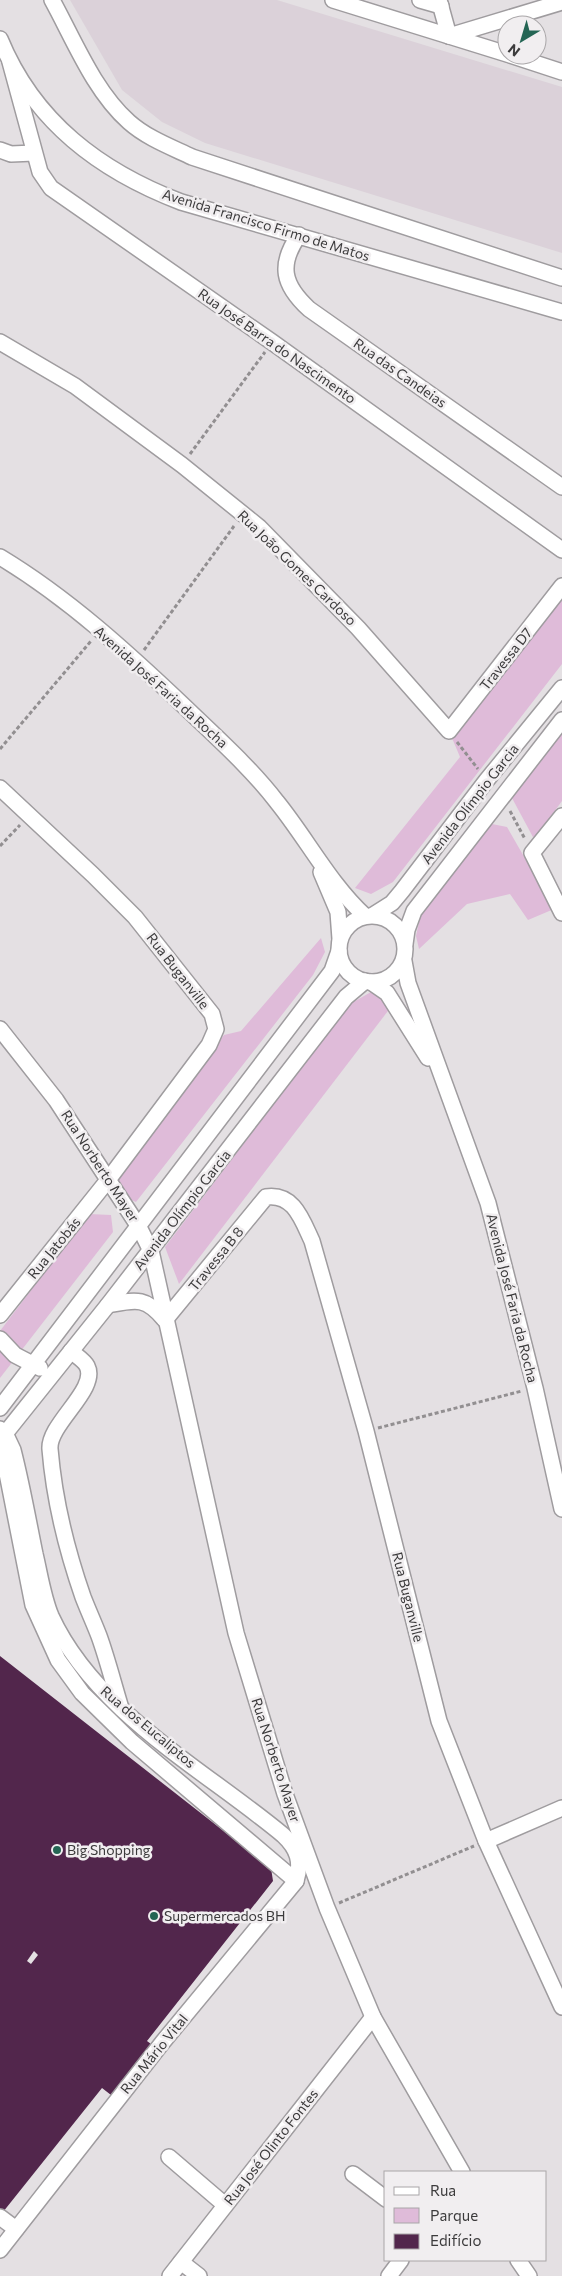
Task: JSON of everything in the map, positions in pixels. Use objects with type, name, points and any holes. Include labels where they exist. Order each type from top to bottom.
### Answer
[{"type":"street","points":[[52,0],[94,78],[129,122],[148,136],[192,157],[562,278]]},
{"type":"street","points":[[333,0],[497,51]]},
{"type":"street","points":[[420,0],[440,3],[449,36]]},
{"type":"street","points":[[449,36],[562,2]]},
{"type":"street","name":"Avenida Francisco Firmo de Matos","points":[[0,39],[10,62],[38,103],[64,132],[92,157],[120,175],[181,202],[562,312]]},
{"type":"street","name":"Rua José Barra do Nascimento","points":[[10,62],[40,172],[51,188],[272,342],[562,550]]},
{"type":"street","points":[[540,65],[562,72]]},
{"type":"street","points":[[0,150],[11,154],[34,153]]},
{"type":"street","name":"Rua das Candeias","points":[[299,235],[288,250],[285,267],[287,283],[296,297],[309,309],[562,487]]},
{"type":"street","name":"Rua João Gomes Cardoso","points":[[0,342],[75,386],[182,465],[260,527],[358,628],[450,731]]},
{"type":"street","name":"Avenida José Faria da Rocha","points":[[0,557],[30,575],[100,630],[136,661],[238,757],[277,801],[349,900],[369,916]]},
{"type":"street","name":"Travessa D7","points":[[450,731],[562,586]]},
{"type":"street","name":"Avenida Olímpio Garcia","points":[[369,916],[392,903],[486,780],[562,688]]},
{"type":"street","name":"Avenida Olímpio Garcia","points":[[405,944],[407,930],[414,911],[562,720]]},
{"type":"street","name":"Rua Buganville","points":[[0,788],[135,917],[212,1014],[216,1029],[209,1045],[108,1180]]},
{"type":"street","points":[[562,816],[532,853],[562,913]]},
{"type":"street","name":"Avenida José Faria da Rocha","points":[[304,837],[338,912],[340,945]]},
{"type":"street","points":[[369,916],[384,918],[394,924],[401,932],[405,944],[404,961],[391,976],[368,982],[347,970],[340,945],[345,929],[354,921],[369,916]]},
{"type":"street","name":"Avenida Olímpio Garcia","points":[[0,1408],[332,971],[340,945]]},
{"type":"street","name":"Avenida José Faria da Rocha","points":[[404,961],[406,978],[488,1203],[535,1388],[562,1509]]},
{"type":"street","name":"Avenida José Faria da Rocha","points":[[368,982],[386,994],[393,1002],[448,1092]]},
{"type":"street","name":"Avenida Olímpio Garcia","points":[[2,1434],[108,1305],[346,997],[368,982]]},
{"type":"street","name":"Rua Norberto Mayer","points":[[0,1029],[56,1100],[139,1226],[151,1250],[236,1633],[285,1794],[327,1908],[373,2018],[461,2171]]},
{"type":"street","name":"Rua Jatobás","points":[[0,1315],[108,1180]]},
{"type":"street","name":"Rua Buganville","points":[[266,1197],[276,1196],[287,1199],[298,1213],[312,1241],[366,1431],[439,1721],[486,1841],[562,2007]]},
{"type":"street","name":"Travessa B 8","points":[[165,1320],[266,1197]]},
{"type":"street","points":[[108,1305],[143,1301],[154,1306],[165,1320]]},
{"type":"street","points":[[0,1339],[15,1355],[33,1366],[54,1372]]},
{"type":"street","points":[[71,1351],[87,1366],[89,1376],[80,1394],[52,1436],[49,1447],[67,1540],[120,1706]]},
{"type":"street","name":"Rua dos Eucaliptos","points":[[2,1434],[13,1450],[42,1588],[50,1615],[65,1643],[83,1669],[149,1732],[290,1841],[295,1848],[300,1863],[296,1882]]},
{"type":"street","points":[[0,1457],[3,1453],[33,1604],[58,1660],[82,1693],[132,1742],[296,1882],[312,1885],[320,1890]]},
{"type":"street","points":[[268,1823],[280,1813],[285,1794]]},
{"type":"street","points":[[486,1841],[562,1808]]},
{"type":"street","name":"Rua Mário Vital","points":[[0,2250],[149,2053],[296,1882]]},
{"type":"street","name":"Rua José Olinto Fontes","points":[[170,2276],[373,2018]]},
{"type":"street","points":[[169,2157],[225,2205]]},
{"type":"street","points":[[353,2174],[384,2197]]},
{"type":"street","points":[[0,2216],[16,2229]]},
{"type":"street","points":[[389,2276],[400,2261]]},
{"type":"street","points":[[519,2261],[529,2276]]},
{"type":"street","points":[[181,2262],[199,2276]]},
{"type":"path","points":[[182,465],[272,342]]},
{"type":"path","points":[[136,661],[243,513]]},
{"type":"path","points":[[0,749],[100,630]]},
{"type":"path","points":[[450,731],[486,780]]},
{"type":"path","points":[[502,796],[532,853]]},
{"type":"path","points":[[0,846],[29,815]]},
{"type":"path","points":[[366,1431],[535,1388]]},
{"type":"path","points":[[327,1908],[486,1841]]},
{"type":"shaded area","points":[[70,0],[277,0],[562,87],[562,253],[205,143],[162,122],[122,90]]},
{"type":"green space","points":[[562,593],[562,664],[393,882],[371,894],[355,888],[460,757],[452,738]]},
{"type":"green space","points":[[562,733],[562,801],[534,839],[512,798]]},
{"type":"green space","points":[[492,824],[507,827],[554,909],[528,920],[510,894],[467,904],[419,949],[416,936],[421,913]]},
{"type":"green space","points":[[321,938],[325,952],[313,975],[136,1202],[123,1196],[115,1178],[224,1035],[241,1031]]},
{"type":"green space","points":[[371,992],[387,997],[391,1007],[179,1284],[165,1247],[350,1004]]},
{"type":"green space","points":[[89,1214],[111,1215],[113,1232],[0,1378],[0,1331]]},
{"type":"building","points":[[0,1656],[271,1868],[273,1881],[147,2041],[151,2044],[111,2095],[102,2088],[3,2212],[0,2209]],"holes":[[[34,1951],[38,1955],[31,1964],[27,1961]]]},
{"type":"place","name":"Big Shopping","points":[[57,1850]]},
{"type":"place","name":"Supermercados BH","points":[[154,1916]]}]
